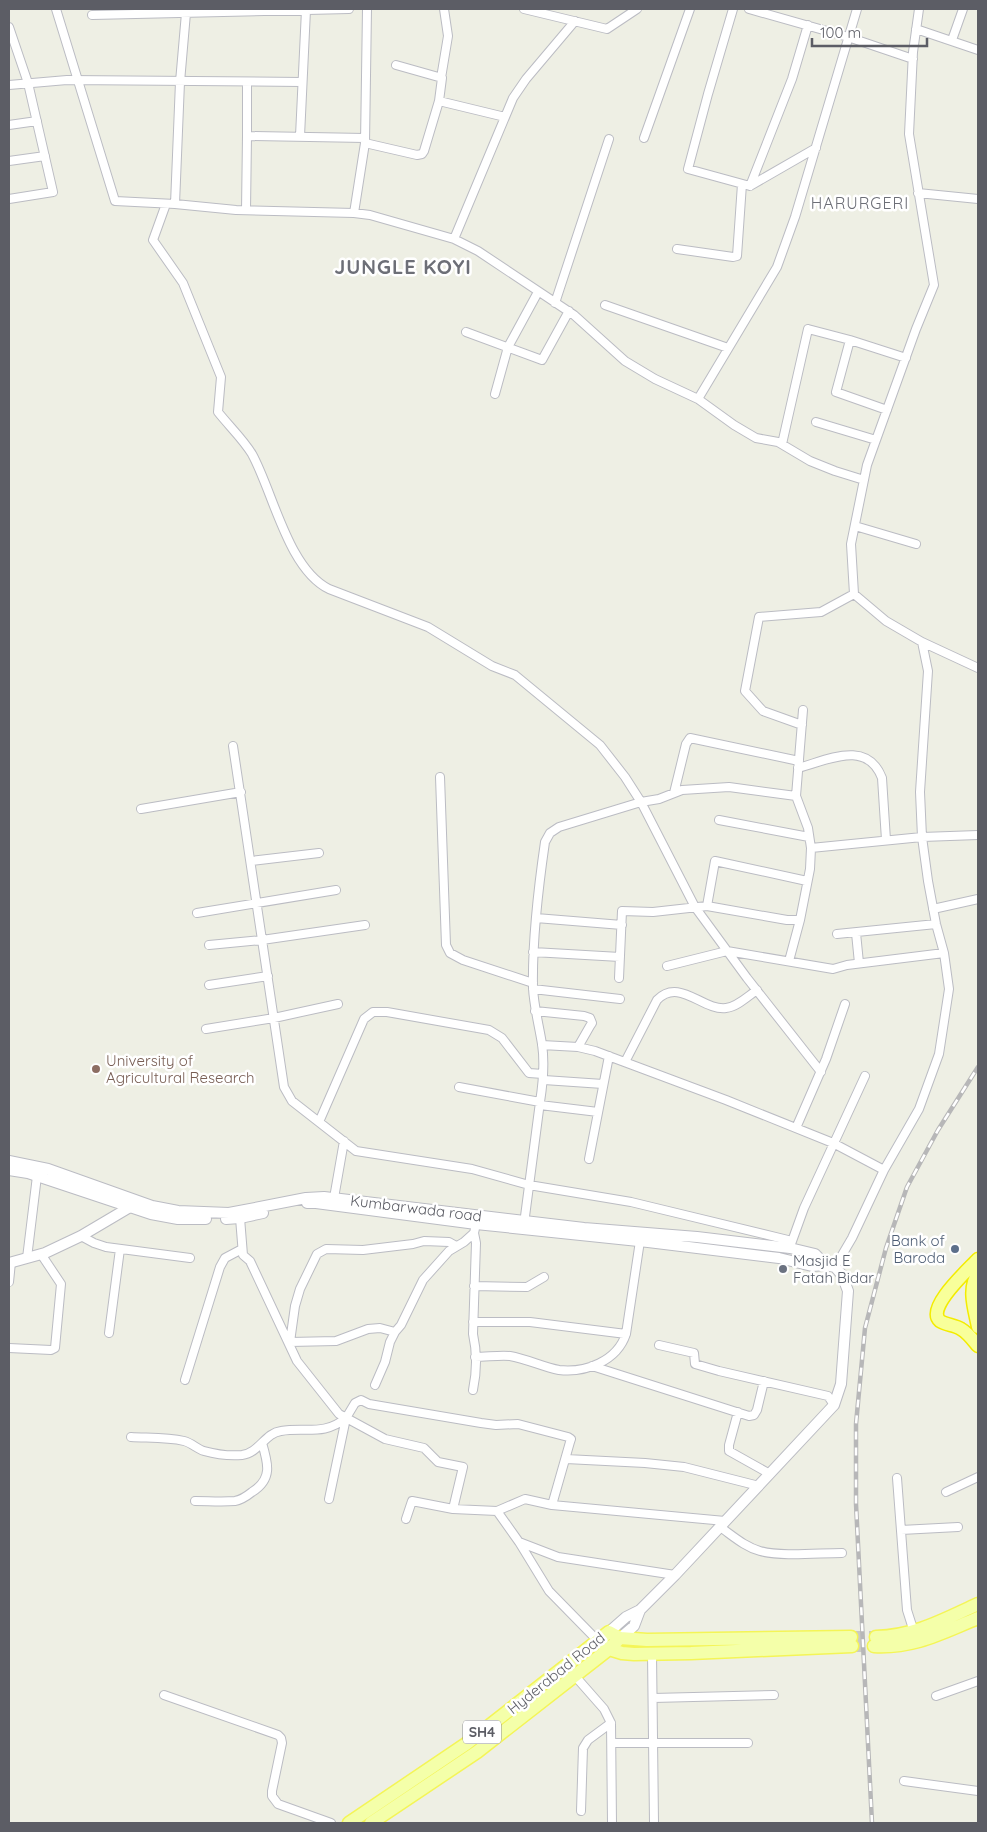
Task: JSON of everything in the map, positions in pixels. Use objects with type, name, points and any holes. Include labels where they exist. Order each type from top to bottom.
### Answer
[{"type":"highway","points":[[978,1259],[939,1302],[936,1313],[937,1318],[942,1322],[961,1328],[978,1346]]},
{"type":"highway","points":[[977,1275],[973,1281],[972,1288],[978,1327]]},
{"type":"main road","points":[[978,1604],[914,1632],[875,1642],[895,1647],[918,1642],[978,1618]]},
{"type":"main road","points":[[597,1640],[609,1649],[628,1654],[851,1642],[653,1640],[615,1634]]},
{"type":"main road","name":"Hyderabad Road","points":[[349,1823],[466,1744],[597,1640],[615,1634]]},
{"type":"main road","name":"Hyderabad Road","points":[[372,1823],[477,1752],[575,1676],[609,1649],[615,1634]]},
{"type":"street","points":[[56,9],[115,202],[175,204],[246,210],[354,213],[370,215],[454,239],[478,251],[569,311],[600,337],[624,361],[655,379],[698,399],[756,438],[778,442],[810,461],[864,480]]},
{"type":"street","points":[[92,15],[159,11],[186,13],[240,10],[349,9]]},
{"type":"street","points":[[354,213],[365,140],[367,9]]},
{"type":"street","points":[[247,136],[300,136],[365,140],[417,155],[422,154],[439,101],[448,36],[444,9]]},
{"type":"street","points":[[524,9],[607,29],[637,9]]},
{"type":"street","points":[[644,138],[664,77],[690,9]]},
{"type":"street","points":[[733,9],[687,168],[746,185],[816,148]]},
{"type":"street","points":[[749,9],[848,37],[913,59]]},
{"type":"street","points":[[698,399],[777,267],[795,217],[857,9]]},
{"type":"street","points":[[919,9],[913,59],[909,134],[934,285],[876,440],[864,480],[851,544],[854,594],[886,621],[922,642],[978,668]]},
{"type":"street","points":[[952,40],[963,9]]},
{"type":"street","points":[[300,136],[306,10]]},
{"type":"street","points":[[175,204],[180,82],[186,13]]},
{"type":"street","points":[[454,239],[513,98],[526,79],[575,21]]},
{"type":"street","points":[[677,248],[733,257],[737,256],[746,185],[792,79],[808,25]]},
{"type":"street","points":[[9,27],[28,83],[54,192],[9,199]]},
{"type":"street","points":[[916,29],[978,50]]},
{"type":"street","points":[[396,66],[441,78]]},
{"type":"street","points":[[9,85],[77,80],[302,82]]},
{"type":"street","points":[[246,210],[247,82]]},
{"type":"street","points":[[439,101],[505,117]]},
{"type":"street","points":[[9,125],[37,121]]},
{"type":"street","points":[[555,303],[609,139]]},
{"type":"street","points":[[9,161],[45,156]]},
{"type":"street","points":[[918,193],[978,198]]},
{"type":"street","points":[[166,204],[153,240],[183,283],[221,377],[218,412],[253,455],[282,524],[310,576],[318,583],[335,592],[428,627],[492,666],[515,675],[600,745],[625,777],[640,802],[695,908],[821,1072]]},
{"type":"street","points":[[495,394],[508,347],[538,292]]},
{"type":"street","points":[[605,305],[728,348]]},
{"type":"street","points":[[466,332],[542,360],[569,311]]},
{"type":"street","points":[[782,444],[808,328],[906,358]]},
{"type":"street","points":[[850,340],[836,392],[887,410]]},
{"type":"street","points":[[816,422],[876,440]]},
{"type":"street","points":[[855,526],[916,544]]},
{"type":"street","points":[[802,725],[762,711],[745,691],[759,617],[822,612],[854,594]]},
{"type":"street","points":[[831,1266],[852,1238],[884,1170],[919,1109],[939,1054],[949,989],[944,953],[933,909],[922,836],[920,792],[928,671],[922,642]]},
{"type":"street","points":[[789,961],[800,920],[810,869],[811,848],[808,828],[796,796],[803,710]]},
{"type":"street","points":[[674,793],[686,744],[690,738],[798,764],[852,754],[862,755],[872,760],[882,778],[886,840]]},
{"type":"street","points":[[233,746],[286,1092],[292,1102],[356,1151],[472,1169],[528,1185],[631,1202],[791,1245],[804,1208],[865,1076]]},
{"type":"street","points":[[440,777],[444,937],[450,953],[463,960],[533,986],[620,999]]},
{"type":"street","points":[[524,1224],[544,1077],[542,1045],[535,1011],[533,952],[544,842],[550,833],[569,823],[640,802],[659,799],[682,790],[729,787],[796,796]]},
{"type":"street","points":[[141,809],[241,792]]},
{"type":"street","points":[[720,820],[809,837]]},
{"type":"street","points":[[811,848],[922,836],[978,835]]},
{"type":"street","points":[[251,861],[319,853]]},
{"type":"street","points":[[707,906],[715,861],[807,882]]},
{"type":"street","points":[[197,913],[336,890]]},
{"type":"street","points":[[933,909],[978,899]]},
{"type":"street","points":[[619,978],[622,911],[653,912],[707,906],[787,920],[800,920]]},
{"type":"street","points":[[536,918],[622,925]]},
{"type":"street","points":[[837,934],[936,924]]},
{"type":"street","points":[[209,945],[262,940],[365,925]]},
{"type":"street","points":[[856,932],[859,963]]},
{"type":"street","points":[[667,966],[727,951],[833,968],[944,953]]},
{"type":"street","points":[[533,952],[620,958]]},
{"type":"street","points":[[209,985],[268,976]]},
{"type":"street","points":[[625,1062],[657,1000],[664,994],[679,992],[715,1006],[727,1008],[757,990]]},
{"type":"street","points":[[206,1029],[274,1018],[338,1004]]},
{"type":"street","points":[[796,1128],[821,1072],[845,1004]]},
{"type":"street","points":[[535,1011],[590,1018],[592,1023],[578,1047]]},
{"type":"street","points":[[319,1122],[364,1019],[373,1012],[387,1012],[489,1030],[502,1038],[528,1072],[544,1077],[603,1084]]},
{"type":"street","points":[[542,1045],[578,1047],[625,1062],[833,1143],[884,1170]]},
{"type":"street","points":[[589,1159],[608,1056]]},
{"type":"street","points":[[459,1087],[540,1104],[598,1112]]},
{"type":"street","points":[[334,1198],[344,1141]]},
{"type":"street","name":"Kumbarwada road","points":[[9,1161],[48,1169],[152,1206],[178,1211],[228,1213],[312,1197],[334,1198],[640,1241],[779,1258],[812,1266],[831,1266]]},
{"type":"street","name":"Kumbarwada road","points":[[9,1170],[37,1176],[151,1214],[178,1218],[240,1218],[298,1204],[316,1203],[475,1229],[524,1224],[791,1245],[816,1254],[831,1266],[842,1275],[848,1291],[841,1384]]},
{"type":"street","points":[[27,1258],[37,1176]]},
{"type":"street","points":[[9,1282],[10,1262],[41,1254],[81,1236],[130,1207]]},
{"type":"street","points":[[240,1218],[243,1255],[250,1261],[302,1369],[338,1414],[385,1439],[424,1448],[438,1462],[463,1467],[453,1509]]},
{"type":"street","points":[[375,1385],[385,1362],[390,1342],[395,1332],[402,1325],[423,1280],[438,1262],[456,1246],[464,1242],[475,1229]]},
{"type":"street","points":[[473,1390],[475,1377],[473,1322],[475,1229]]},
{"type":"street","points":[[81,1236],[98,1245],[190,1258]]},
{"type":"street","points":[[290,1342],[295,1306],[300,1289],[318,1254],[326,1249],[363,1250],[414,1244],[424,1241],[449,1242],[456,1246]]},
{"type":"street","points":[[475,1357],[508,1356],[565,1370],[592,1366],[607,1360],[622,1344],[626,1334],[640,1241]]},
{"type":"street","points":[[109,1333],[120,1249]]},
{"type":"street","points":[[186,1380],[220,1267],[225,1258],[242,1249]]},
{"type":"street","points":[[9,1348],[51,1350],[55,1348],[60,1284],[41,1254]]},
{"type":"street","points":[[474,1286],[524,1288],[544,1277]]},
{"type":"street","points":[[473,1322],[530,1322],[626,1334]]},
{"type":"street","points":[[290,1342],[336,1340],[368,1329],[380,1328],[395,1332]]},
{"type":"street","points":[[659,1345],[694,1353],[695,1364],[828,1396],[834,1405]]},
{"type":"street","points":[[592,1366],[749,1416],[754,1415],[757,1410],[764,1381]]},
{"type":"street","name":"Hyderabad Road","points":[[615,1634],[634,1626],[640,1610],[760,1486],[834,1405],[841,1384]]},
{"type":"street","points":[[130,1437],[182,1440],[204,1451],[240,1455],[251,1452],[275,1432],[299,1429],[321,1431],[336,1427],[346,1418],[355,1403],[360,1400],[369,1404],[481,1423],[496,1425],[518,1424],[571,1439],[552,1505]]},
{"type":"street","points":[[738,1412],[729,1451],[770,1474]]},
{"type":"street","points":[[329,1500],[346,1418]]},
{"type":"street","points":[[195,1501],[237,1500],[260,1487],[266,1477],[267,1468],[262,1443]]},
{"type":"street","points":[[566,1459],[645,1462],[684,1468],[760,1486]]},
{"type":"street","points":[[946,1492],[978,1477]]},
{"type":"street","points":[[896,1478],[907,1610],[914,1632]]},
{"type":"street","points":[[406,1519],[412,1501],[453,1509],[497,1511],[525,1499],[552,1505],[723,1524],[743,1544],[759,1551],[773,1554],[842,1553]]},
{"type":"street","points":[[497,1511],[519,1542],[549,1591],[597,1640]]},
{"type":"street","points":[[901,1530],[958,1527]]},
{"type":"street","points":[[519,1542],[558,1557],[675,1575]]},
{"type":"street","points":[[652,1654],[654,1822]]},
{"type":"street","points":[[575,1676],[604,1709],[611,1723],[612,1823]]},
{"type":"street","points":[[936,1696],[978,1681]]},
{"type":"street","points":[[164,1694],[278,1735],[282,1743],[272,1791],[275,1800],[278,1804],[331,1823]]},
{"type":"street","points":[[653,1698],[774,1694]]},
{"type":"street","points":[[581,1811],[583,1748],[588,1740],[611,1723]]},
{"type":"street","points":[[612,1743],[748,1743]]},
{"type":"street","points":[[904,1781],[978,1791]]},
{"type":"tunnel","points":[[851,1637],[876,1637]]},
{"type":"tunnel","points":[[852,1646],[874,1646]]},
{"type":"railway","points":[[872,1823],[856,1504],[856,1424],[865,1328],[886,1248],[907,1187],[938,1130],[978,1067]]},
{"type":"place","name":"University of Agricultural Research","points":[[96,1069]]},
{"type":"place","name":"Bank of Baroda","points":[[955,1249]]},
{"type":"place","name":"Masjid E Fatah Bidar","points":[[783,1269]]},
{"type":"district","name":"HARURGERI","points":[[860,203]]},
{"type":"district","name":"JUNGLE KOYI","points":[[403,266]]}]
